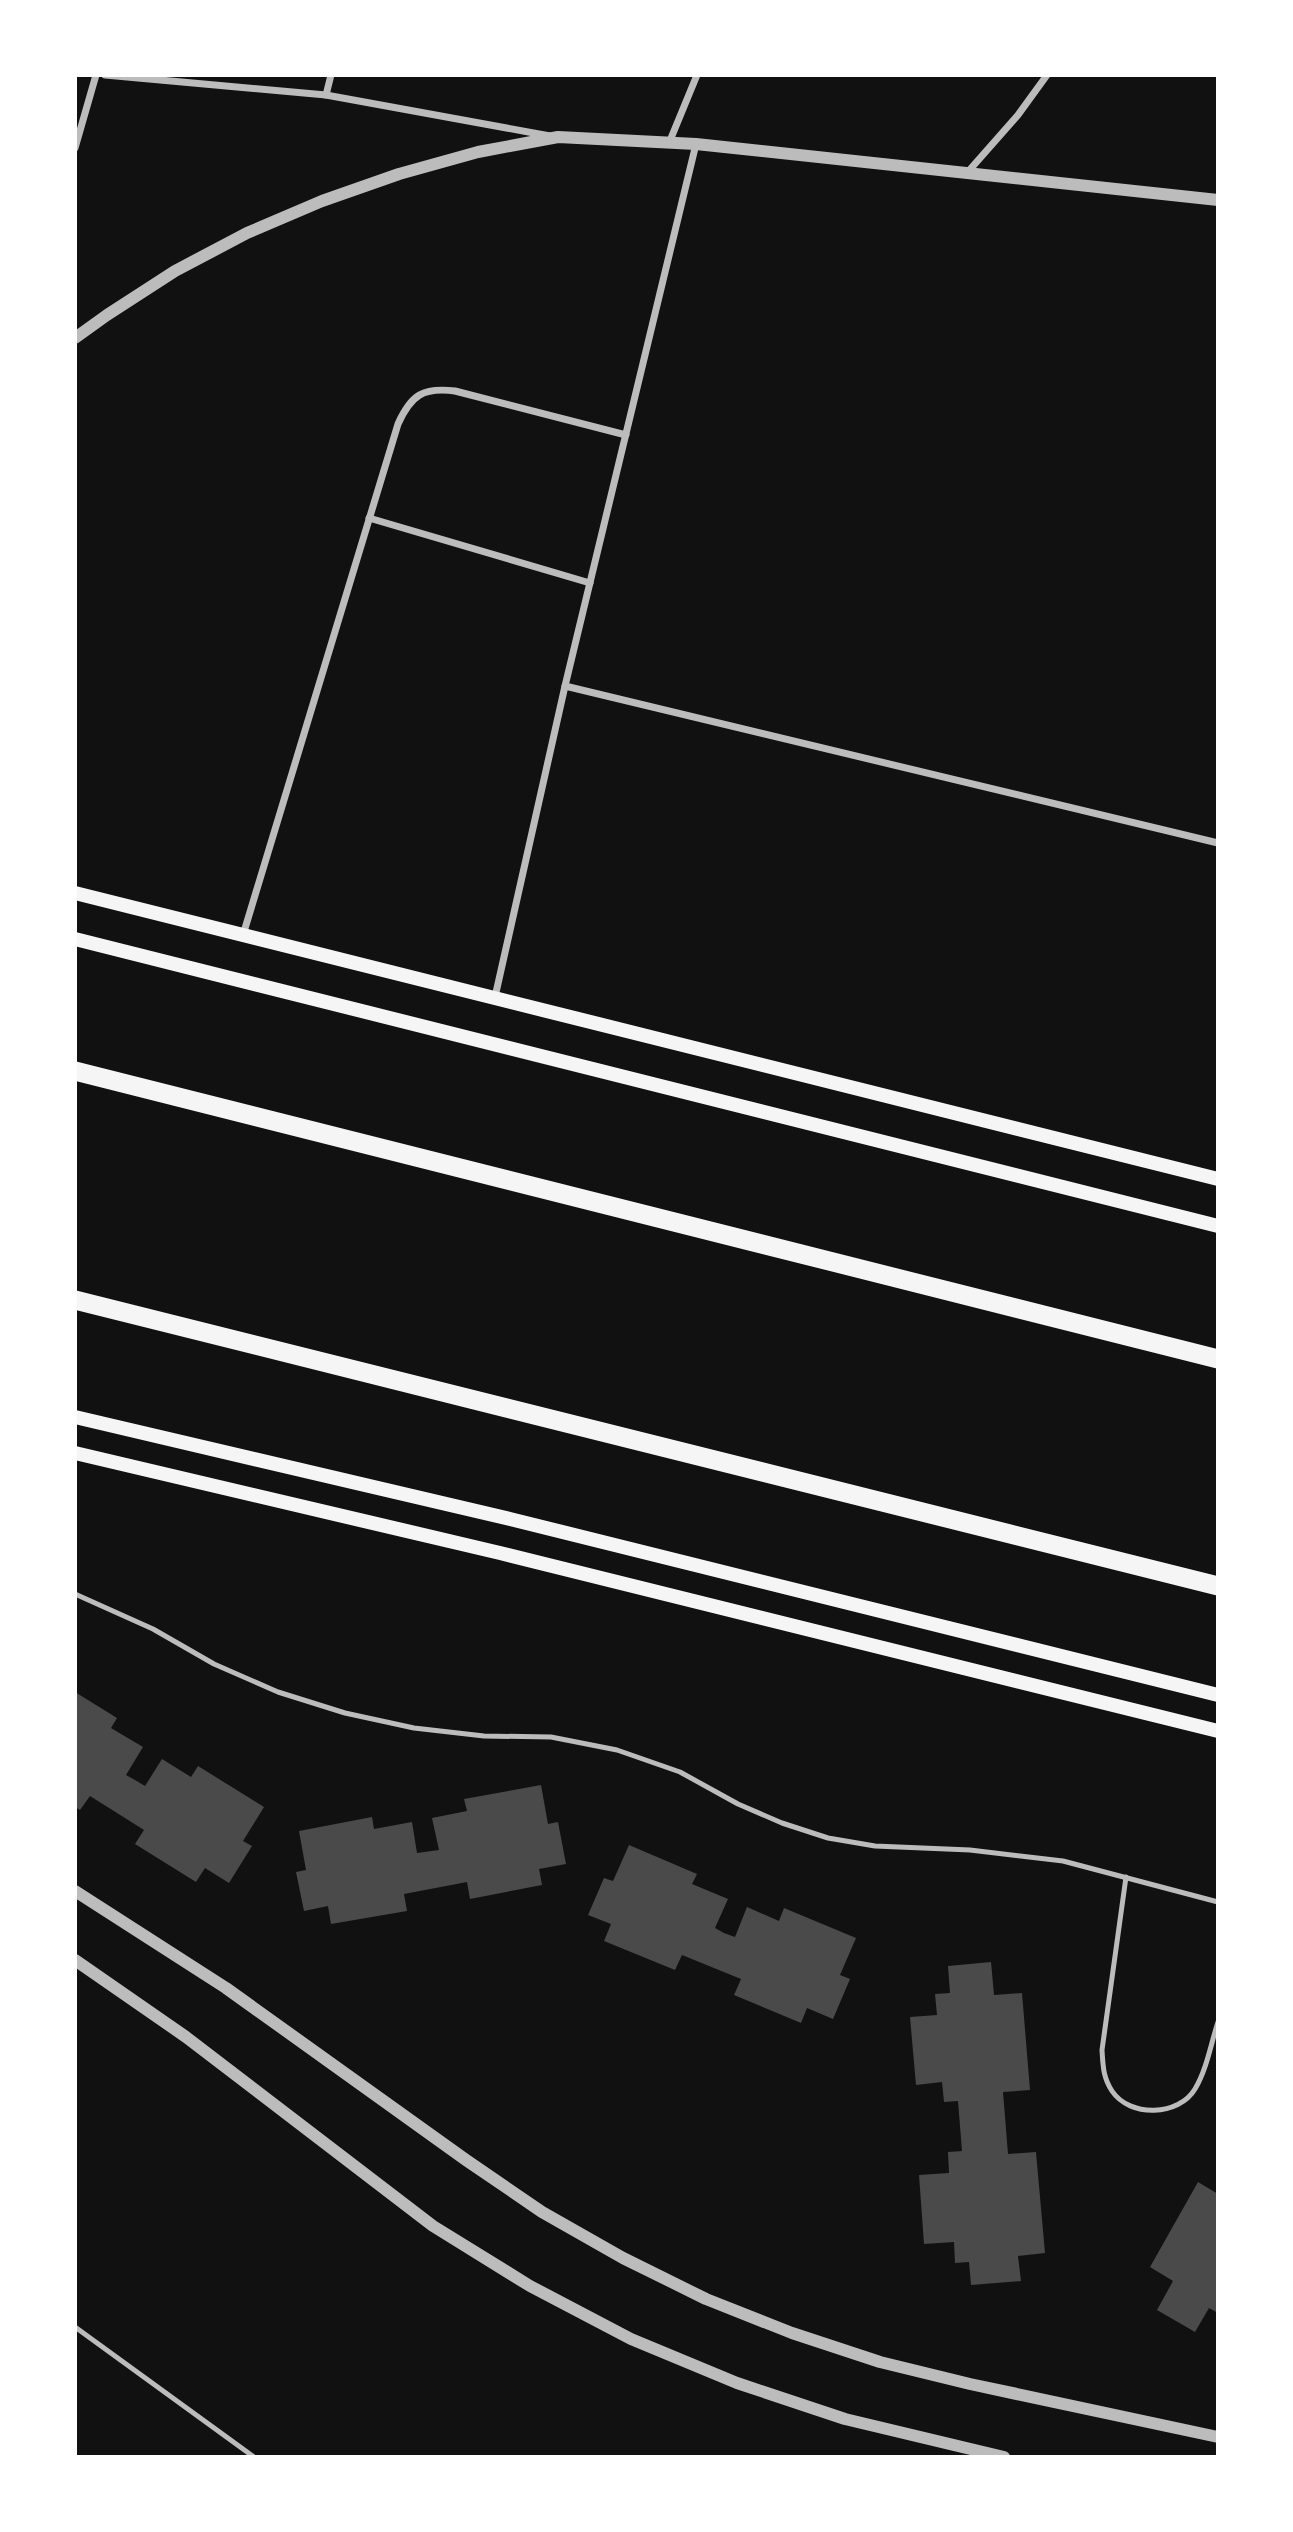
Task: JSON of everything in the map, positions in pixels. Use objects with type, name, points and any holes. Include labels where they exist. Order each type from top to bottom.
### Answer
[{"type":"highway","points":[[75,1071],[1218,1359]]},
{"type":"highway","points":[[75,1300],[1218,1586]]},
{"type":"main road","points":[[75,892],[1218,1179]]},
{"type":"main road","points":[[75,939],[1218,1226]]},
{"type":"main road","points":[[75,1417],[496,1516],[1218,1695]]},
{"type":"main road","points":[[75,1453],[500,1553],[1218,1731]]},
{"type":"street","points":[[75,148],[96,75]]},
{"type":"street","points":[[105,75],[326,95],[558,137],[696,144],[1218,201]]},
{"type":"street","points":[[326,95],[331,75]]},
{"type":"street","points":[[669,143],[697,75]]},
{"type":"street","points":[[966,174],[1018,115],[1047,75]]},
{"type":"street","points":[[75,338],[175,271],[247,233],[322,201],[399,174],[478,152],[558,137]]},
{"type":"street","points":[[495,998],[565,686],[696,144]]},
{"type":"street","points":[[243,934],[398,424],[407,405],[419,394],[435,388],[626,435]]},
{"type":"street","points":[[369,518],[590,583]]},
{"type":"street","points":[[565,686],[1218,843]]},
{"type":"street","points":[[75,1891],[226,1988],[542,2212],[623,2258],[706,2298],[792,2333],[880,2362],[1218,2437]]},
{"type":"street","points":[[75,1960],[186,2037],[433,2226],[530,2286],[631,2339],[737,2383],[845,2419],[1004,2457]]},
{"type":"lane","points":[[75,1594],[153,1629],[214,1664],[278,1692],[345,1713],[414,1728],[484,1735],[551,1737],[617,1750],[680,1772],[738,1804],[782,1823],[828,1838],[875,1846],[1016,1853],[1063,1860],[1218,1902]]},
{"type":"lane","points":[[1126,1877],[1102,2050],[1103,2073],[1114,2094],[1132,2107],[1155,2111],[1177,2106],[1195,2090],[1218,2022]]},
{"type":"lane","points":[[75,2327],[254,2457]]},
{"type":"building","points":[[75,1692],[117,1718],[111,1728],[143,1747],[126,1775],[145,1786],[162,1759],[191,1777],[198,1766],[264,1807],[243,1841],[252,1846],[229,1883],[205,1868],[196,1882],[135,1844],[144,1830],[90,1796],[80,1810],[75,1807]]},
{"type":"building","points":[[541,1785],[548,1824],[558,1822],[566,1864],[539,1869],[542,1885],[470,1899],[467,1882],[404,1894],[407,1911],[331,1924],[328,1906],[304,1911],[296,1872],[306,1870],[299,1831],[372,1817],[374,1829],[412,1822],[417,1853],[439,1850],[432,1818],[467,1811],[464,1799]]},
{"type":"building","points":[[629,1845],[697,1874],[692,1884],[728,1899],[715,1928],[724,1933],[735,1937],[747,1907],[779,1921],[784,1908],[856,1938],[840,1975],[850,1979],[833,2019],[807,2008],[801,2023],[734,1995],[741,1979],[682,1955],[675,1970],[604,1941],[611,1924],[588,1915],[604,1878],[613,1881]]},
{"type":"building","points":[[991,1962],[994,1995],[1022,1993],[1030,2090],[1003,2092],[1008,2154],[1036,2152],[1045,2253],[1018,2256],[1021,2281],[971,2285],[969,2262],[955,2263],[954,2242],[924,2244],[919,2175],[949,2173],[948,2152],[962,2151],[958,2101],[944,2102],[942,2082],[916,2085],[910,2017],[937,2015],[935,1994],[950,1993],[948,1966]]},
{"type":"building","points":[[1198,2182],[1218,2194],[1218,2313],[1209,2308],[1195,2332],[1157,2310],[1173,2281],[1150,2267]]}]
